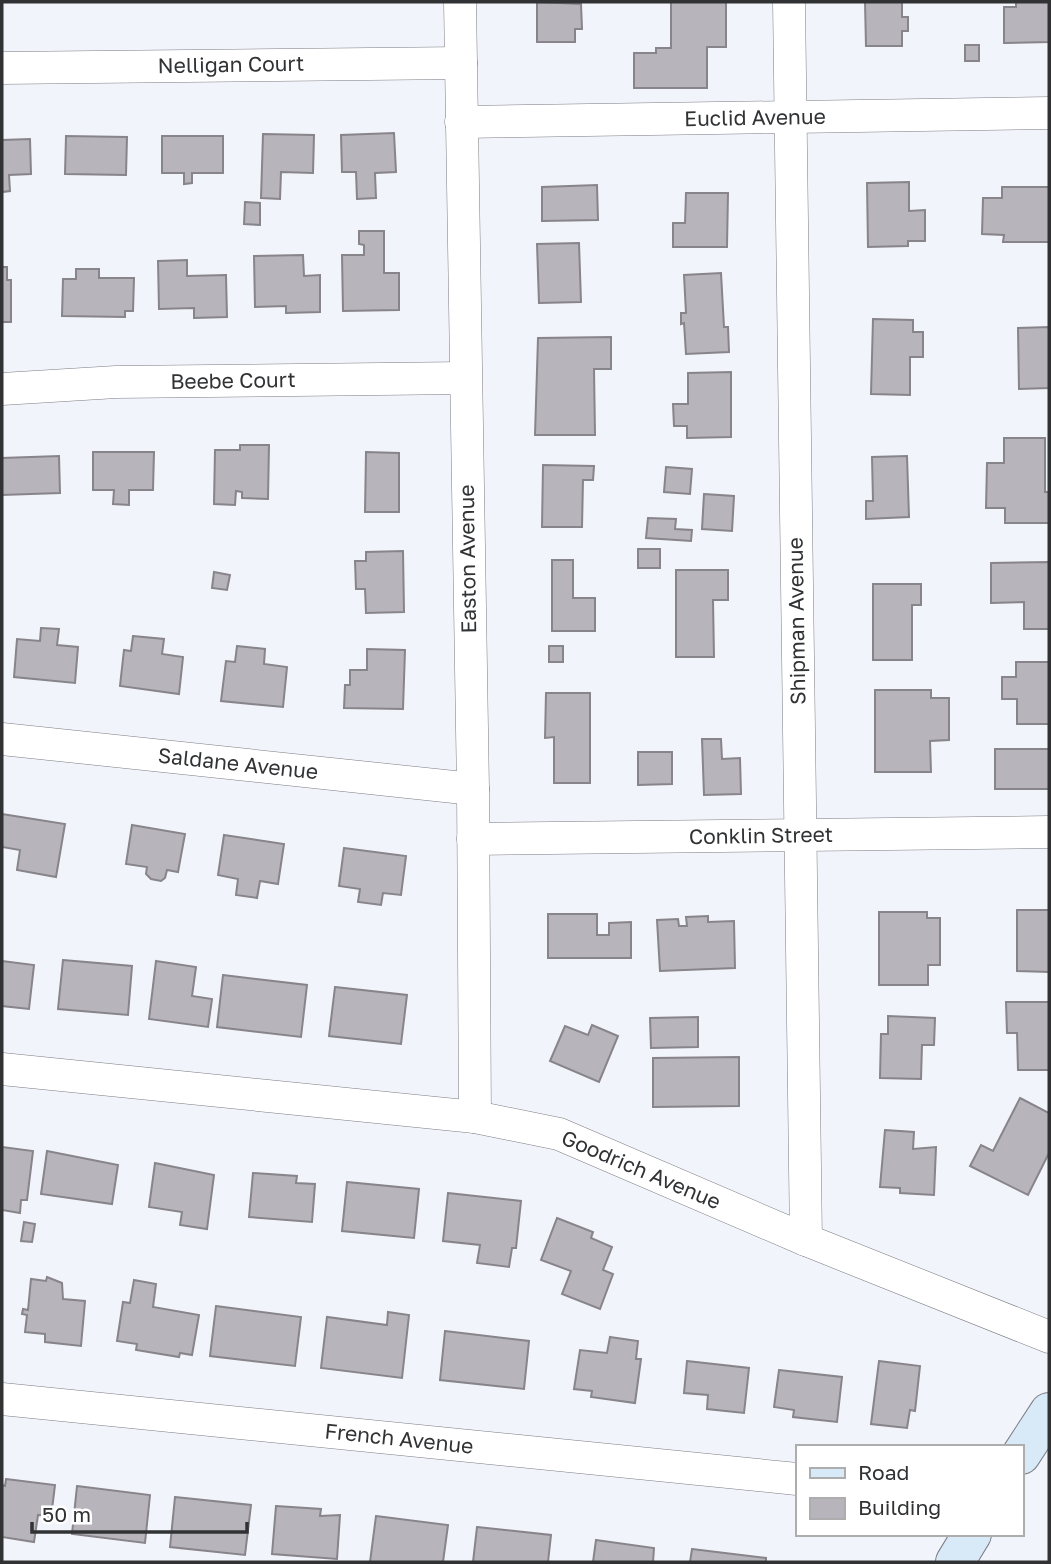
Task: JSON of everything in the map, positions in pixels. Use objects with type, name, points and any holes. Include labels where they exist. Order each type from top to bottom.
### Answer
[{"type":"street","name":"Easton Avenue","points":[[460,2],[464,378],[473,789],[475,1117]]},
{"type":"street","name":"Shipman Avenue","points":[[789,2],[806,1240]]},
{"type":"street","name":"Nelligan Court","points":[[2,68],[461,64]]},
{"type":"street","name":"Euclid Avenue","points":[[461,122],[1049,113]]},
{"type":"street","name":"Beebe Court","points":[[2,389],[116,382],[464,378]]},
{"type":"street","name":"Saldane Avenue","points":[[2,739],[473,789]]},
{"type":"street","name":"Conklin Street","points":[[473,839],[1049,832]]},
{"type":"street","name":"Goodrich Avenue","points":[[2,1069],[475,1117],[559,1134],[806,1240],[1049,1337]]},
{"type":"street","name":"French Avenue","points":[[2,1399],[796,1479]]},
{"type":"street","points":[[1023,1452],[1049,1412]]},
{"type":"street","points":[[956,1562],[971,1536]]},
{"type":"building","points":[[537,2],[581,4],[582,29],[575,29],[575,42],[537,42]]},
{"type":"building","points":[[671,2],[726,2],[726,47],[707,47],[707,88],[634,88],[634,53],[656,53],[656,48],[671,48]]},
{"type":"building","points":[[865,2],[902,2],[902,17],[908,17],[908,31],[902,31],[902,46],[866,46]]},
{"type":"building","points":[[1016,2],[1049,2],[1049,42],[1004,43],[1004,7],[1016,7]]},
{"type":"building","points":[[965,45],[979,45],[979,61],[965,61]]},
{"type":"building","points":[[394,133],[396,172],[375,173],[376,198],[357,199],[356,172],[342,172],[341,135]]},
{"type":"building","points":[[263,134],[314,135],[313,173],[281,172],[280,199],[261,198]]},
{"type":"building","points":[[66,136],[127,137],[126,175],[65,174]]},
{"type":"building","points":[[162,136],[223,136],[223,173],[192,173],[192,183],[184,184],[184,173],[162,173]]},
{"type":"building","points":[[30,139],[31,174],[9,175],[10,191],[2,192],[2,140]]},
{"type":"building","points":[[909,182],[909,211],[925,210],[925,241],[908,241],[908,246],[868,247],[867,183]]},
{"type":"building","points":[[597,185],[598,220],[542,221],[542,187]]},
{"type":"building","points":[[1002,187],[1049,187],[1049,242],[1003,242],[1004,235],[982,234],[983,198],[1002,198]]},
{"type":"building","points":[[686,193],[728,193],[727,247],[673,247],[673,223],[685,223]]},
{"type":"building","points":[[245,202],[260,203],[260,225],[244,224]]},
{"type":"building","points":[[359,231],[384,231],[384,273],[399,273],[399,310],[343,311],[342,255],[364,255],[364,245],[359,244]]},
{"type":"building","points":[[579,243],[581,302],[539,303],[537,244]]},
{"type":"building","points":[[303,255],[304,276],[320,275],[320,312],[286,313],[286,306],[255,307],[254,256]]},
{"type":"building","points":[[187,260],[187,276],[226,275],[227,317],[194,318],[194,308],[159,309],[158,261]]},
{"type":"building","points":[[2,267],[7,267],[7,280],[11,280],[11,322],[2,322]]},
{"type":"building","points":[[76,269],[99,269],[99,278],[134,278],[133,311],[125,311],[125,317],[62,316],[63,279],[76,279]]},
{"type":"building","points":[[721,273],[724,327],[728,327],[729,352],[686,354],[684,323],[681,324],[681,313],[686,313],[684,275]]},
{"type":"building","points":[[873,319],[913,320],[913,332],[923,332],[923,357],[910,357],[910,395],[871,394]]},
{"type":"building","points":[[1049,327],[1049,388],[1019,389],[1018,328]]},
{"type":"building","points":[[611,337],[611,369],[594,369],[595,435],[535,435],[538,338]]},
{"type":"building","points":[[731,372],[731,437],[687,438],[687,426],[674,426],[673,404],[688,404],[688,373]]},
{"type":"building","points":[[1004,438],[1045,438],[1045,492],[1049,492],[1049,523],[1005,523],[1005,508],[986,508],[987,463],[1004,463]]},
{"type":"building","points":[[240,445],[269,445],[268,499],[242,498],[242,492],[236,491],[235,505],[214,504],[215,450],[240,450]]},
{"type":"building","points":[[93,452],[154,452],[153,490],[129,490],[129,505],[113,504],[114,490],[93,490]]},
{"type":"building","points":[[366,452],[399,453],[399,512],[365,512]]},
{"type":"building","points":[[59,456],[60,493],[2,495],[2,458]]},
{"type":"building","points":[[907,456],[909,517],[866,519],[866,501],[873,501],[872,457]]},
{"type":"building","points":[[543,465],[594,466],[593,480],[583,480],[582,527],[542,527]]},
{"type":"building","points":[[666,467],[692,469],[690,494],[664,492]]},
{"type":"building","points":[[704,494],[734,496],[732,531],[702,529]]},
{"type":"building","points":[[648,518],[676,519],[675,529],[692,530],[691,541],[646,538]]},
{"type":"building","points":[[638,549],[660,549],[660,568],[638,568]]},
{"type":"building","points":[[403,551],[404,612],[366,613],[365,589],[356,589],[355,561],[366,561],[366,552]]},
{"type":"building","points":[[552,560],[573,560],[573,598],[595,598],[595,631],[552,631]]},
{"type":"building","points":[[1049,562],[1049,629],[1024,629],[1024,602],[991,603],[991,563]]},
{"type":"building","points":[[676,570],[728,570],[728,600],[713,600],[714,657],[676,657]]},
{"type":"building","points":[[214,572],[230,575],[227,590],[212,588]]},
{"type":"building","points":[[873,584],[921,584],[921,605],[912,605],[912,660],[873,660]]},
{"type":"building","points":[[41,628],[59,629],[57,645],[78,647],[75,683],[14,677],[17,639],[40,641]]},
{"type":"building","points":[[133,636],[164,639],[162,654],[183,657],[179,694],[120,686],[124,650],[131,651]]},
{"type":"building","points":[[237,646],[265,649],[264,664],[287,667],[283,707],[221,701],[226,661],[235,662]]},
{"type":"building","points":[[549,646],[563,646],[563,662],[549,662]]},
{"type":"building","points":[[367,649],[405,650],[403,709],[344,708],[345,685],[350,685],[350,670],[367,670]]},
{"type":"building","points":[[1016,662],[1049,662],[1049,724],[1017,724],[1017,699],[1002,699],[1002,677],[1016,677]]},
{"type":"building","points":[[875,690],[931,690],[931,698],[949,698],[949,740],[930,741],[931,772],[875,772]]},
{"type":"building","points":[[546,693],[590,693],[590,783],[554,783],[554,737],[545,738]]},
{"type":"building","points":[[702,739],[721,739],[722,759],[740,758],[741,794],[704,795]]},
{"type":"building","points":[[995,749],[1049,749],[1049,789],[995,789]]},
{"type":"building","points":[[638,752],[672,752],[672,784],[638,785]]},
{"type":"building","points":[[2,814],[65,824],[56,877],[17,870],[20,850],[2,847]]},
{"type":"building","points":[[132,825],[185,834],[178,872],[167,870],[161,881],[151,879],[146,874],[147,867],[126,864]]},
{"type":"building","points":[[224,835],[284,844],[278,884],[260,881],[257,898],[236,895],[238,879],[218,875]]},
{"type":"building","points":[[344,848],[406,856],[401,895],[383,893],[381,905],[358,902],[360,889],[339,886]]},
{"type":"building","points":[[1017,910],[1049,910],[1049,972],[1017,971]]},
{"type":"building","points":[[879,912],[927,912],[927,918],[940,918],[940,965],[928,965],[928,985],[879,985]]},
{"type":"building","points":[[548,914],[597,914],[597,935],[609,935],[609,923],[631,922],[631,958],[548,958]]},
{"type":"building","points":[[708,916],[708,922],[734,921],[735,968],[660,971],[657,920],[678,919],[679,926],[687,926],[686,917]]},
{"type":"building","points":[[63,960],[132,966],[128,1015],[58,1009]]},
{"type":"building","points":[[2,961],[34,965],[29,1009],[2,1006]]},
{"type":"building","points":[[156,961],[196,967],[192,996],[212,999],[208,1027],[149,1019]]},
{"type":"building","points":[[223,975],[307,985],[301,1037],[217,1027]]},
{"type":"building","points":[[335,987],[407,995],[401,1044],[329,1036]]},
{"type":"building","points":[[1006,1002],[1049,1002],[1049,1070],[1018,1070],[1017,1033],[1007,1033]]},
{"type":"building","points":[[888,1016],[935,1018],[934,1045],[922,1045],[921,1079],[880,1078],[881,1034],[888,1034]]},
{"type":"building","points":[[698,1017],[698,1047],[651,1048],[650,1018]]},
{"type":"building","points":[[592,1025],[618,1036],[599,1082],[550,1061],[565,1026],[588,1035]]},
{"type":"building","points":[[739,1057],[739,1106],[653,1107],[653,1058]]},
{"type":"building","points":[[1020,1098],[1049,1113],[1049,1153],[1028,1195],[970,1166],[981,1145],[993,1151]]},
{"type":"building","points":[[885,1130],[914,1132],[913,1149],[936,1147],[934,1195],[900,1193],[900,1188],[880,1187]]},
{"type":"building","points":[[2,1147],[33,1151],[27,1200],[21,1200],[20,1213],[2,1210]]},
{"type":"building","points":[[47,1151],[118,1165],[112,1204],[41,1194]]},
{"type":"building","points":[[155,1163],[214,1175],[207,1229],[180,1225],[182,1212],[149,1207]]},
{"type":"building","points":[[253,1173],[297,1176],[296,1183],[315,1184],[312,1222],[249,1217]]},
{"type":"building","points":[[347,1182],[419,1189],[414,1238],[342,1231]]},
{"type":"building","points":[[448,1193],[521,1201],[516,1248],[512,1248],[509,1267],[477,1263],[480,1245],[443,1241]]},
{"type":"building","points":[[557,1218],[593,1232],[591,1238],[612,1247],[603,1270],[613,1274],[600,1309],[562,1294],[571,1271],[541,1260]]},
{"type":"building","points":[[24,1222],[35,1224],[32,1242],[21,1241]]},
{"type":"building","points":[[47,1277],[62,1283],[63,1299],[85,1301],[81,1346],[45,1342],[45,1334],[25,1332],[27,1315],[22,1314],[23,1309],[28,1310],[31,1279],[46,1281]]},
{"type":"building","points":[[134,1280],[156,1284],[153,1307],[199,1315],[192,1355],[180,1353],[179,1357],[136,1350],[137,1344],[117,1341],[123,1302],[130,1303]]},
{"type":"building","points":[[216,1306],[301,1317],[295,1366],[210,1356]]},
{"type":"building","points":[[388,1312],[409,1315],[402,1378],[321,1368],[327,1317],[387,1325]]},
{"type":"building","points":[[445,1331],[529,1341],[524,1389],[440,1380]]},
{"type":"building","points":[[610,1337],[638,1341],[636,1359],[641,1359],[635,1403],[591,1397],[592,1391],[574,1389],[580,1350],[607,1353]]},
{"type":"building","points":[[687,1361],[749,1368],[744,1413],[707,1409],[708,1395],[684,1393]]},
{"type":"building","points":[[879,1361],[920,1366],[915,1411],[910,1410],[907,1428],[871,1424]]},
{"type":"building","points":[[779,1370],[842,1377],[837,1422],[793,1417],[794,1410],[774,1407]]},
{"type":"building","points":[[6,1479],[55,1485],[51,1517],[38,1515],[34,1542],[2,1537],[2,1485],[5,1486]]},
{"type":"building","points":[[77,1486],[150,1495],[145,1543],[72,1534]]},
{"type":"building","points":[[175,1497],[251,1505],[245,1555],[170,1547]]},
{"type":"building","points":[[276,1506],[321,1509],[320,1516],[340,1515],[337,1559],[272,1554]]},
{"type":"building","points":[[376,1516],[448,1525],[443,1562],[370,1562]]},
{"type":"building","points":[[477,1527],[551,1535],[548,1562],[473,1562]]},
{"type":"building","points":[[596,1540],[654,1548],[653,1562],[593,1562]]},
{"type":"building","points":[[692,1549],[766,1558],[766,1562],[690,1562]]}]
